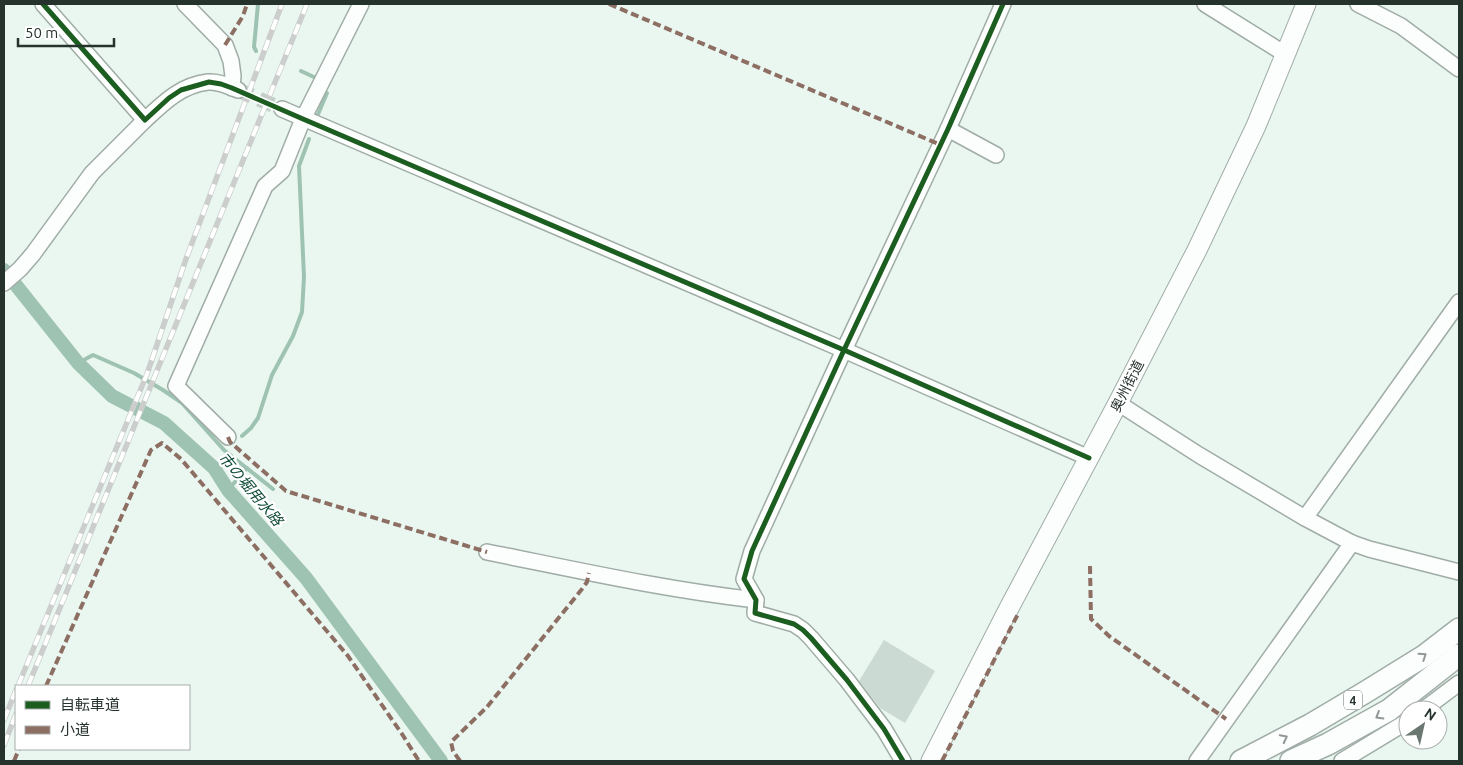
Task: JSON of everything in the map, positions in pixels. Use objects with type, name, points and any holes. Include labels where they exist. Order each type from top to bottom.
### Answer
[{"type":"highway","name":"4","points":[[1241,761],[1310,725],[1364,693],[1424,656],[1459,629]]},
{"type":"highway","name":"4","points":[[1291,761],[1328,744],[1389,710],[1459,655]]},
{"type":"main road","name":"奥州街道","points":[[931,761],[1008,610],[1186,272],[1256,126],[1306,4]]},
{"type":"street","points":[[44,4],[145,120]]},
{"type":"street","points":[[4,283],[33,254],[92,173],[169,98],[181,90],[209,82],[235,89],[225,45],[185,4]]},
{"type":"street","points":[[228,437],[176,386],[265,186],[282,171],[303,119],[361,4]]},
{"type":"street","points":[[903,761],[884,729],[825,652],[803,630],[794,624],[755,613],[756,600],[744,579],[752,551],[1004,4]]},
{"type":"street","points":[[1205,4],[1285,54]]},
{"type":"street","points":[[1358,4],[1401,26],[1459,69]]},
{"type":"street","points":[[282,109],[844,350],[1089,458]]},
{"type":"street","points":[[948,129],[996,155]]},
{"type":"street","points":[[1305,518],[1459,302]]},
{"type":"street","points":[[1118,403],[1199,455],[1305,518],[1352,543],[1459,572]]},
{"type":"street","points":[[1197,761],[1352,543]]},
{"type":"street","points":[[488,552],[598,575],[708,594],[756,600]]},
{"type":"street","points":[[1436,700],[1459,683]]},
{"type":"street","points":[[1342,761],[1398,727]]},
{"type":"street","points":[[1310,761],[1328,744]]},
{"type":"building","points":[[884,640],[935,671],[905,723],[880,708],[859,681]]},
{"type":"waterway","points":[[256,51],[254,47],[258,4]]},
{"type":"waterway","points":[[301,71],[316,78]]},
{"type":"waterway","points":[[316,119],[327,93]]},
{"type":"waterway","points":[[242,436],[258,418],[272,375],[293,336],[302,312],[304,277],[299,166],[309,139]]},
{"type":"waterway","name":"市の堀用水路","points":[[4,270],[78,363],[112,396],[164,423],[214,468],[228,490],[306,578],[441,761]]},
{"type":"waterway","points":[[78,363],[93,355],[134,373],[163,390],[182,403],[224,450],[273,489]]},
{"type":"waterway","points":[[228,490],[247,468]]},
{"type":"tunnel","points":[[238,90],[282,109]]},
{"type":"railway","points":[[18,685],[147,374],[186,259],[282,4]]},
{"type":"railway","points":[[28,685],[307,4]]},
{"type":"railway","points":[[4,720],[15,692]]},
{"type":"railway","points":[[4,745],[15,717]]},
{"type":"marked path","points":[[225,45],[243,16],[247,4]]},
{"type":"marked path","points":[[609,4],[941,145]]},
{"type":"marked path","points":[[228,437],[230,442],[286,491],[487,552]]},
{"type":"marked path","points":[[46,685],[151,450],[162,443],[181,459],[348,656],[419,761]]},
{"type":"marked path","points":[[1090,566],[1091,619],[1109,636],[1226,719]]},
{"type":"marked path","points":[[460,761],[453,751],[451,742],[487,707],[582,589],[587,582],[589,573]]},
{"type":"marked path","points":[[942,761],[1019,612]]},
{"type":"marked path","points":[[14,761],[19,750]]},
{"type":"cycle path","points":[[43,4],[145,120],[169,98],[181,90],[209,82],[221,84],[844,350],[1089,458]]},
{"type":"cycle path","points":[[903,761],[884,729],[847,680],[811,638],[794,624],[755,613],[756,600],[744,579],[752,551],[948,129],[1003,4]]}]
